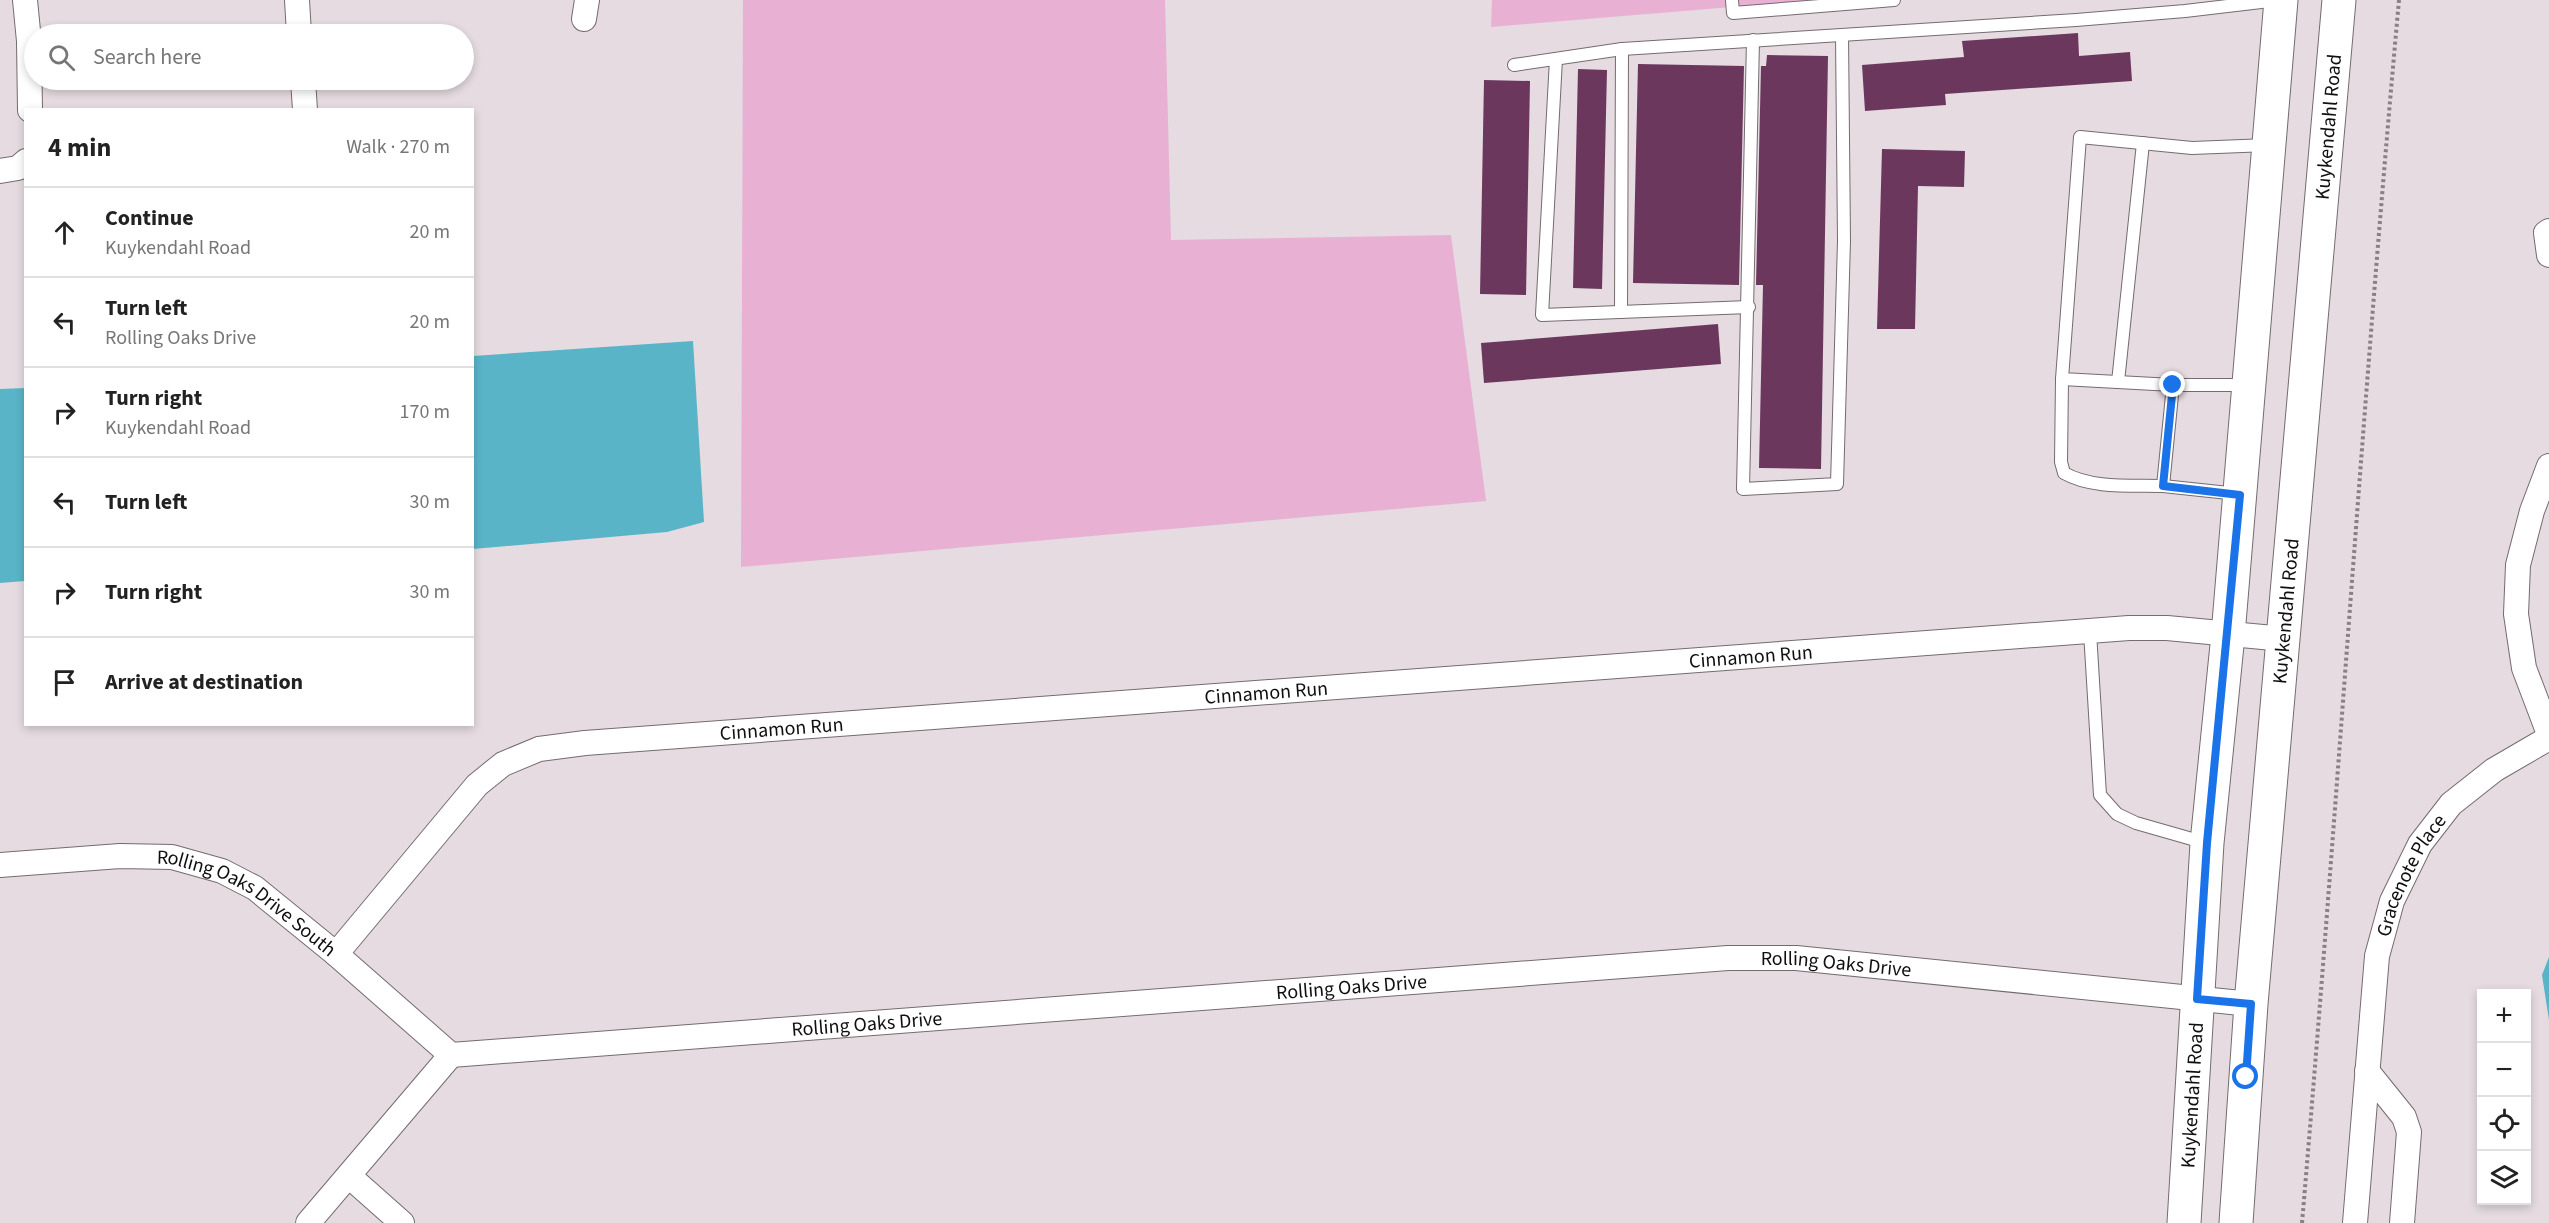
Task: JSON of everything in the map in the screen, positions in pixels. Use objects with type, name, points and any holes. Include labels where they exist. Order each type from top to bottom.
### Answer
[{"type":"main road","name":"Kuykendahl Road","points":[[2184,1223],[2207,843],[2228,635],[2270,145],[2279,0]]},
{"type":"main road","name":"Kuykendahl Road","points":[[2236,1223],[2251,1004],[2339,0]]},
{"type":"street","points":[[25,0],[27,24]]},
{"type":"street","points":[[297,0],[298,24]]},
{"type":"street","points":[[30,90],[30,108]]},
{"type":"street","points":[[304,90],[305,108]]},
{"type":"street","points":[[0,171],[18,168],[24,162]]},
{"type":"street","points":[[2549,231],[2546,233],[2549,255]]},
{"type":"street","points":[[2549,466],[2532,511],[2518,565],[2516,614],[2524,668],[2549,736]]},
{"type":"street","name":"Cinnamon Run","points":[[336,954],[477,785],[503,764],[539,749],[609,741],[2129,628],[2167,628],[2284,639]]},
{"type":"street","name":"Gracenote Place","points":[[2355,1223],[2377,956],[2392,901],[2420,844],[2451,804],[2494,770],[2549,736]]},
{"type":"street","name":"Rolling Oaks Drive South","points":[[0,865],[120,856],[172,857],[222,871],[255,888],[336,954],[451,1055]]},
{"type":"street","name":"Rolling Oaks Drive","points":[[451,1055],[1728,958],[1796,958],[2251,1004]]},
{"type":"street","points":[[308,1223],[451,1055]]},
{"type":"street","points":[[2367,1071],[2404,1117],[2409,1132],[2402,1223]]},
{"type":"street","points":[[349,1176],[402,1223]]},
{"type":"lane","points":[[1732,0],[1733,13],[1894,0]]},
{"type":"lane","points":[[1514,65],[1622,49],[2120,16],[2279,0]]},
{"type":"lane","points":[[1752,40],[1749,307],[1743,489],[1837,484],[1845,241],[1842,35]]},
{"type":"lane","points":[[1621,312],[1622,49]]},
{"type":"lane","points":[[1556,59],[1542,315],[1749,307]]},
{"type":"lane","points":[[2240,495],[2163,486],[2096,483],[2074,478],[2064,472],[2061,462],[2062,379],[2080,137],[2192,148],[2270,145]]},
{"type":"lane","points":[[2118,382],[2143,143]]},
{"type":"lane","points":[[2062,379],[2173,385],[2249,385]]},
{"type":"lane","points":[[2163,486],[2173,385]]},
{"type":"lane","points":[[2090,632],[2100,795],[2117,814],[2136,823],[2207,843]]},
{"type":"path","points":[[2302,1223],[2325,961],[2365,390],[2399,0]]},
{"type":"shaded area","points":[[743,0],[1165,0],[1171,240],[1451,235],[1486,501],[741,567]]},
{"type":"shaded area","points":[[1492,0],[1816,0],[1491,27]]},
{"type":"water","points":[[693,341],[704,522],[667,532],[474,549],[474,356]]},
{"type":"water","points":[[24,388],[24,581],[0,583],[0,389]]},
{"type":"water","points":[[2549,957],[2549,1020],[2542,975]]},
{"type":"building","points":[[2078,33],[2079,56],[2130,52],[2132,81],[1945,94],[1946,105],[1865,111],[1862,65],[1964,57],[1962,41]]},
{"type":"building","points":[[1767,55],[1828,56],[1821,469],[1759,468],[1763,285],[1756,285],[1761,66],[1766,66]]},
{"type":"building","points":[[1638,64],[1744,66],[1739,285],[1633,283]]},
{"type":"building","points":[[1578,69],[1607,70],[1602,289],[1573,288]]},
{"type":"building","points":[[1484,80],[1530,81],[1526,295],[1480,294]]},
{"type":"building","points":[[1882,149],[1965,151],[1964,187],[1918,186],[1915,329],[1877,329]]},
{"type":"building","points":[[1718,324],[1721,364],[1484,383],[1481,343]]},
{"type":"route","points":[[2173,385],[2163,486],[2240,495],[2207,843],[2197,999],[2251,1004],[2246,1077]]}]
